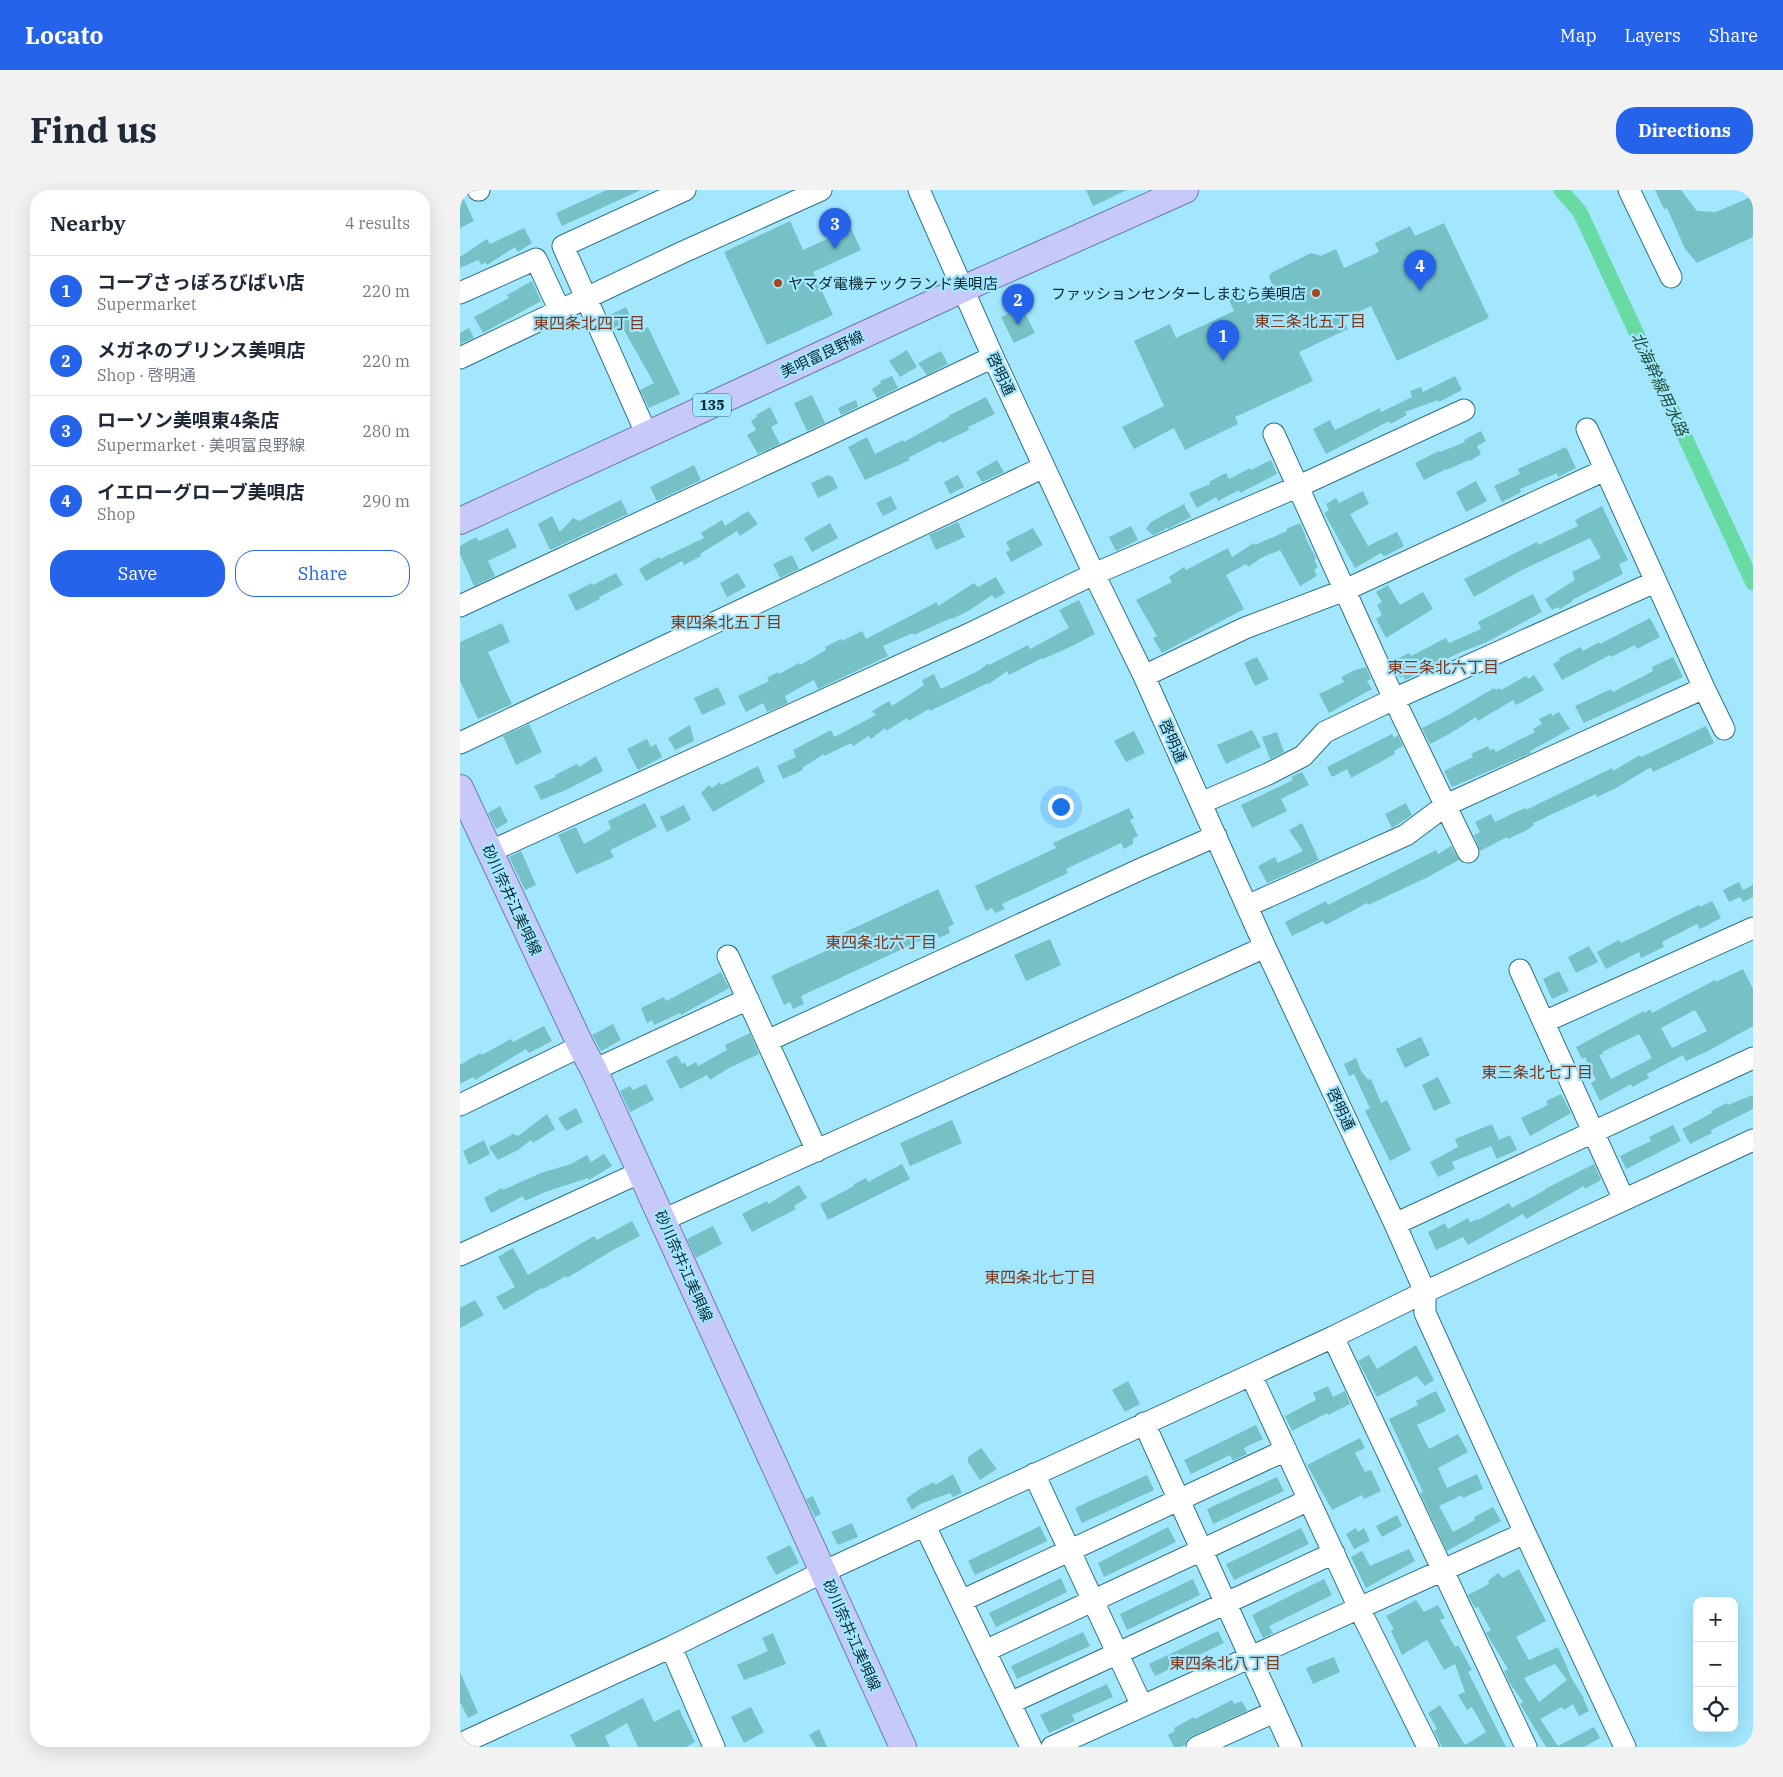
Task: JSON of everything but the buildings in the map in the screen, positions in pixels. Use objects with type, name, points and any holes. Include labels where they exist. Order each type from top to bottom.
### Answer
[{"type":"main road","name":"美唄富良野線","points":[[460,521],[964,289],[1185,190]]},
{"type":"main road","name":"砂川奈井江美唄線","points":[[460,788],[594,1070],[903,1747]]},
{"type":"street","points":[[647,435],[563,246],[685,190]]},
{"type":"street","points":[[460,358],[682,253],[821,190]]},
{"type":"street","name":"啓明通","points":[[919,190],[993,357],[1094,574],[1144,676],[1265,947],[1395,1224],[1425,1292],[1425,1313],[1625,1747]]},
{"type":"street","points":[[1629,190],[1671,276]]},
{"type":"street","points":[[460,293],[536,259],[560,311]]},
{"type":"street","points":[[460,606],[993,357]]},
{"type":"street","points":[[489,852],[969,634],[1094,574],[1297,487],[1464,410]]},
{"type":"street","points":[[1587,429],[1724,729]]},
{"type":"street","points":[[1274,434],[1394,699],[1468,852]]},
{"type":"street","points":[[460,743],[1044,467]]},
{"type":"street","points":[[1144,676],[1245,628],[1345,590],[1605,470]]},
{"type":"street","points":[[1201,803],[1268,774],[1303,756],[1325,732],[1394,699],[1656,582]]},
{"type":"street","points":[[1247,906],[1406,835],[1446,805],[1704,688]]},
{"type":"street","points":[[767,1041],[1216,836]]},
{"type":"street","points":[[1544,1022],[1753,928]]},
{"type":"street","points":[[663,1220],[1265,947]]},
{"type":"street","points":[[728,956],[817,1151]]},
{"type":"street","points":[[1520,970],[1624,1200]]},
{"type":"street","points":[[594,1070],[748,999]]},
{"type":"street","points":[[460,1105],[581,1046]]},
{"type":"street","points":[[1395,1224],[1753,1058]]},
{"type":"street","points":[[460,1744],[671,1647],[823,1572],[1144,1423],[1333,1338],[1425,1292],[1753,1140]]},
{"type":"street","points":[[460,1255],[641,1172]]},
{"type":"street","points":[[1333,1338],[1526,1747]]},
{"type":"street","points":[[1251,1375],[1359,1608],[1428,1747]]},
{"type":"street","points":[[1144,1423],[1291,1747]]},
{"type":"street","points":[[961,1601],[1286,1450]]},
{"type":"street","points":[[1034,1474],[1142,1706]]},
{"type":"street","points":[[985,1651],[1310,1500]]},
{"type":"street","points":[[925,1526],[1031,1747]]},
{"type":"street","points":[[1052,1747],[1525,1533]]},
{"type":"street","points":[[1010,1703],[1334,1553]]},
{"type":"street","points":[[671,1647],[714,1747]]},
{"type":"street","points":[[1197,1747],[1274,1712]]},
{"type":"waterway","name":"北海幹線用水路","points":[[1561,190],[1580,212],[1753,583]]},
{"type":"place","name":"ローソン美唄東4条店","points":[[835,249]]},
{"type":"place","name":"ヤマダ電機テックランド美唄店","points":[[778,283]]},
{"type":"place","name":"イエローグローブ美唄店","points":[[1420,291]]},
{"type":"place","name":"ファッションセンターしまむら美唄店","points":[[1316,293]]},
{"type":"place","name":"メガネのプリンス美唄店","points":[[1018,325]]},
{"type":"place","name":"コープさっぽろびばい店","points":[[1223,361]]},
{"type":"district","name":"東三条北五丁目","points":[[1310,321]]},
{"type":"district","name":"東四条北四丁目","points":[[589,323]]},
{"type":"district","name":"東四条北五丁目","points":[[726,622]]},
{"type":"district","name":"東三条北六丁目","points":[[1443,667]]},
{"type":"district","name":"東四条北六丁目","points":[[881,942]]},
{"type":"district","name":"東三条北七丁目","points":[[1537,1072]]},
{"type":"district","name":"東四条北七丁目","points":[[1040,1277]]},
{"type":"district","name":"東四条北八丁目","points":[[1225,1663]]}]
